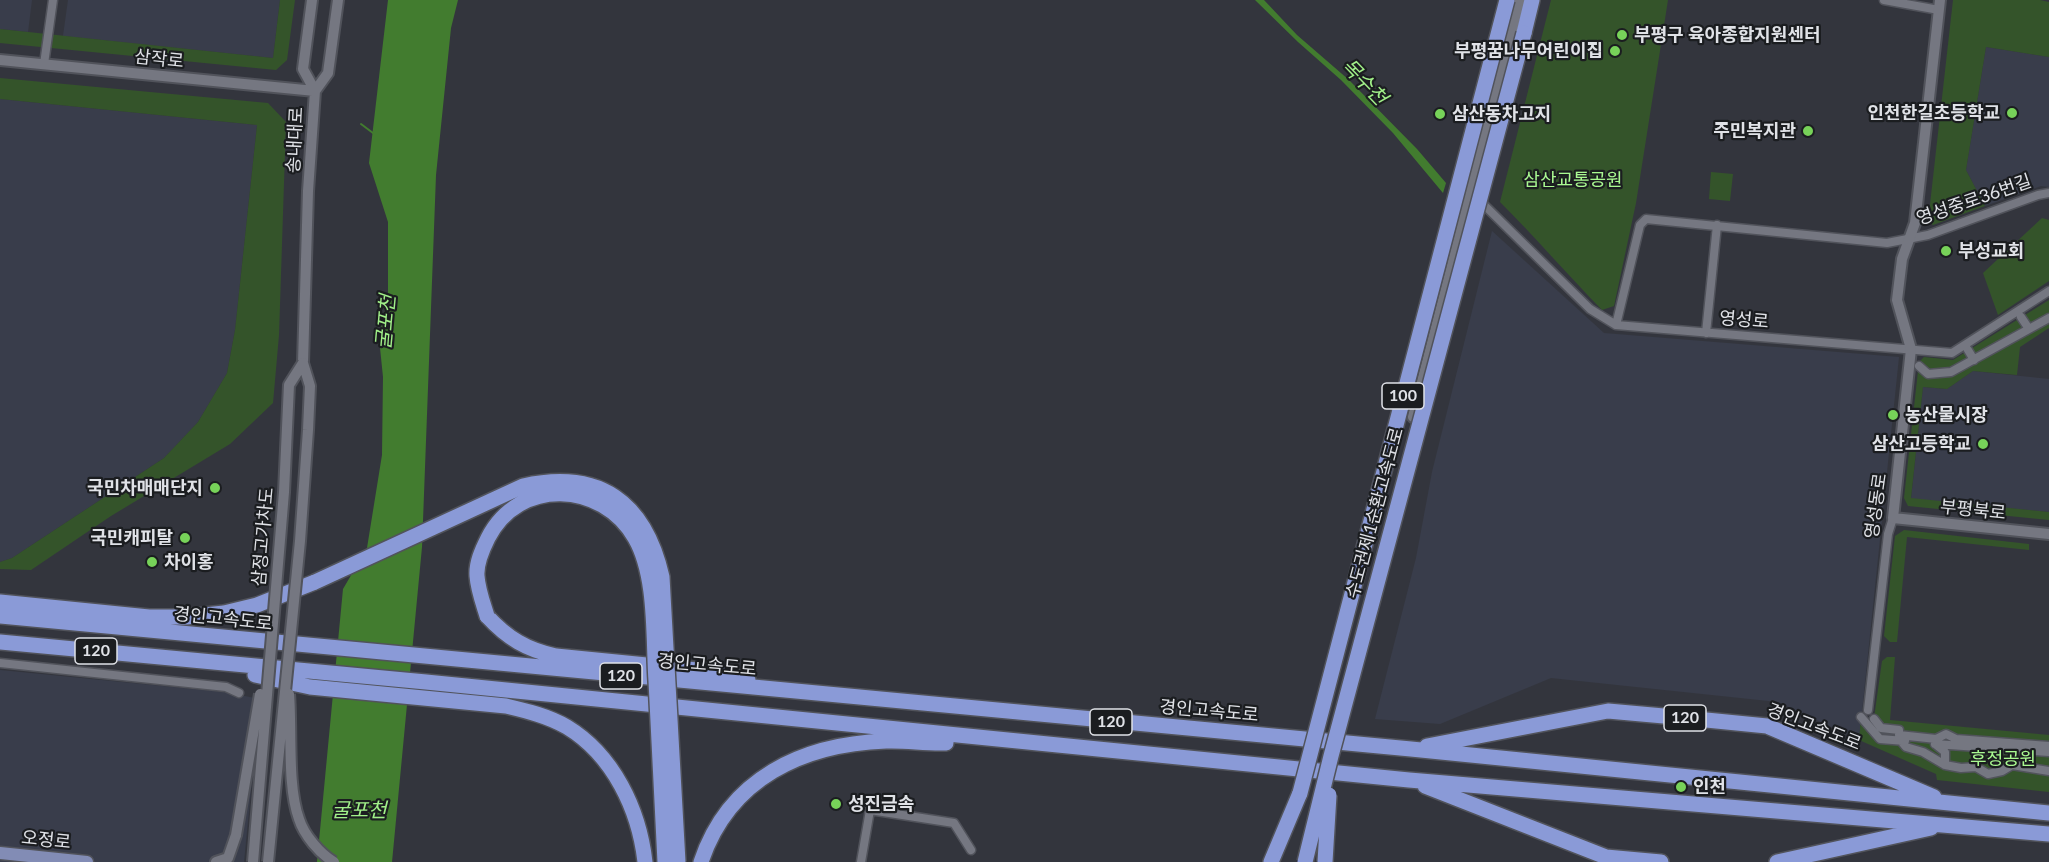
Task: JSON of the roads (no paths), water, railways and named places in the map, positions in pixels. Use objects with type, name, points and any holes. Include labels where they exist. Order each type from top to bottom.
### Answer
[{"type":"highway","name":"수도권제1순환고속도로","points":[[1283,862],[1507,0]]},
{"type":"highway","name":"수도권제1순환고속도로","points":[[1305,862],[1331,756],[1532,0]]},
{"type":"highway","points":[[0,602],[149,617],[186,617],[224,613],[257,605],[315,582],[523,486],[541,482],[570,481],[596,486],[616,497],[634,513],[647,531],[657,554],[665,603],[678,862]]},
{"type":"highway","points":[[665,862],[652,605],[644,557],[635,538],[623,522],[592,500],[574,494],[556,492],[531,498],[511,509],[493,528],[481,552],[477,575],[481,598],[487,616],[502,632],[517,643],[538,652],[556,656],[707,671],[812,694]]},
{"type":"highway","name":"경인고속도로","points":[[0,616],[1411,749],[2049,813]]},
{"type":"highway","name":"120","points":[[0,642],[191,660],[311,679],[426,690],[997,739],[1409,780],[2049,834]]},
{"type":"highway","points":[[426,690],[536,714],[566,727],[591,744],[609,765],[622,787],[638,826],[645,862]]},
{"type":"highway","name":"경인고속도로","points":[[1411,749],[1608,711],[1767,726],[1948,803]]},
{"type":"highway","points":[[701,862],[721,820],[742,794],[762,777],[788,762],[819,750],[851,743],[888,741],[938,743],[997,739]]},
{"type":"highway","points":[[1324,862],[1331,756]]},
{"type":"highway","name":"120","points":[[1409,780],[1606,857],[1661,862]]},
{"type":"highway","points":[[1271,862],[1300,793]]},
{"type":"highway","name":"120","points":[[1777,862],[1946,824]]},
{"type":"main road","name":"오정로","points":[[0,853],[87,862]]},
{"type":"street","points":[[44,64],[53,0]]},
{"type":"street","name":"송내대로","points":[[312,0],[303,69],[315,91]]},
{"type":"street","name":"송내대로","points":[[308,191],[315,91],[328,73],[338,0]]},
{"type":"street","points":[[1413,417],[1520,0]]},
{"type":"street","points":[[1884,0],[1940,5]]},
{"type":"street","name":"영성동로","points":[[1868,710],[1888,534],[1893,518],[1911,349],[1897,300],[1902,259],[1915,223],[1940,5]]},
{"type":"street","name":"삼작로","points":[[0,60],[315,91]]},
{"type":"street","name":"삼정고가차도","points":[[268,862],[300,541],[308,430],[310,386],[303,363],[308,191]]},
{"type":"street","name":"영성로","points":[[1470,191],[1590,309],[1617,325],[1894,350],[1911,349],[1952,353],[2049,291]]},
{"type":"street","name":"영성중로36번길","points":[[1909,238],[1928,235],[2037,195],[2049,193]]},
{"type":"street","points":[[1617,325],[1640,225],[1646,219],[1887,243],[1909,238]]},
{"type":"street","points":[[1706,333],[1717,225]]},
{"type":"street","points":[[2021,317],[2029,329]]},
{"type":"street","points":[[1919,366],[1928,374],[1951,372],[2012,336],[2049,318]]},
{"type":"street","points":[[1968,350],[1974,360]]},
{"type":"street","name":"삼정고가차도","points":[[253,862],[284,492],[289,385],[303,363]]},
{"type":"street","name":"부평북로","points":[[1893,518],[2049,534]]},
{"type":"street","points":[[216,862],[228,858],[236,835],[261,689],[270,659]]},
{"type":"street","points":[[287,662],[293,790],[299,821],[310,840],[334,862]]},
{"type":"street","points":[[0,663],[226,687],[239,693]]},
{"type":"street","points":[[1861,717],[1880,739],[2049,752]]},
{"type":"street","points":[[1874,718],[1881,728],[1899,730],[1899,735],[1936,739],[1946,734],[1956,739],[2049,746]]},
{"type":"street","points":[[1901,741],[1906,747],[1923,752],[1944,765],[1961,768],[1976,767],[1988,774],[2002,771],[2013,765],[2049,771]]},
{"type":"street","points":[[1935,744],[1945,752],[1944,765]]},
{"type":"street","points":[[861,862],[870,810],[954,823],[971,850]]},
{"type":"water","name":"굴포천","points":[[388,0],[458,0],[451,28],[436,175],[422,547],[392,862],[317,862],[343,589],[367,548],[382,455],[383,377],[379,338],[388,296],[388,222],[369,163]]},
{"type":"water","name":"목수천","points":[[1255,0],[1264,0],[1297,35],[1349,80],[1417,149],[1446,183],[1443,193],[1393,133],[1341,80]]},
{"type":"waterway","points":[[361,124],[373,133]]},
{"type":"place","name":"부평구 육아종합지원센터","points":[[1622,35]]},
{"type":"place","name":"부평꿈나무어린이집","points":[[1615,51]]},
{"type":"place","name":"인천한길초등학교","points":[[2012,113]]},
{"type":"place","name":"삼산동차고지","points":[[1440,114]]},
{"type":"place","name":"주민복지관","points":[[1808,131]]},
{"type":"place","name":"부성교회","points":[[1946,251]]},
{"type":"place","name":"농산물시장","points":[[1893,415]]},
{"type":"place","name":"삼산고등학교","points":[[1983,444]]},
{"type":"place","name":"국민차매매단지","points":[[215,488]]},
{"type":"place","name":"국민캐피탈","points":[[185,538]]},
{"type":"place","name":"차이홍","points":[[152,562]]},
{"type":"place","name":"인천","points":[[1681,787]]},
{"type":"place","name":"성진금속","points":[[836,804]]},
{"type":"park label","name":"삼산교통공원","points":[[1573,180]]},
{"type":"park label","name":"후정공원","points":[[2003,759]]}]
